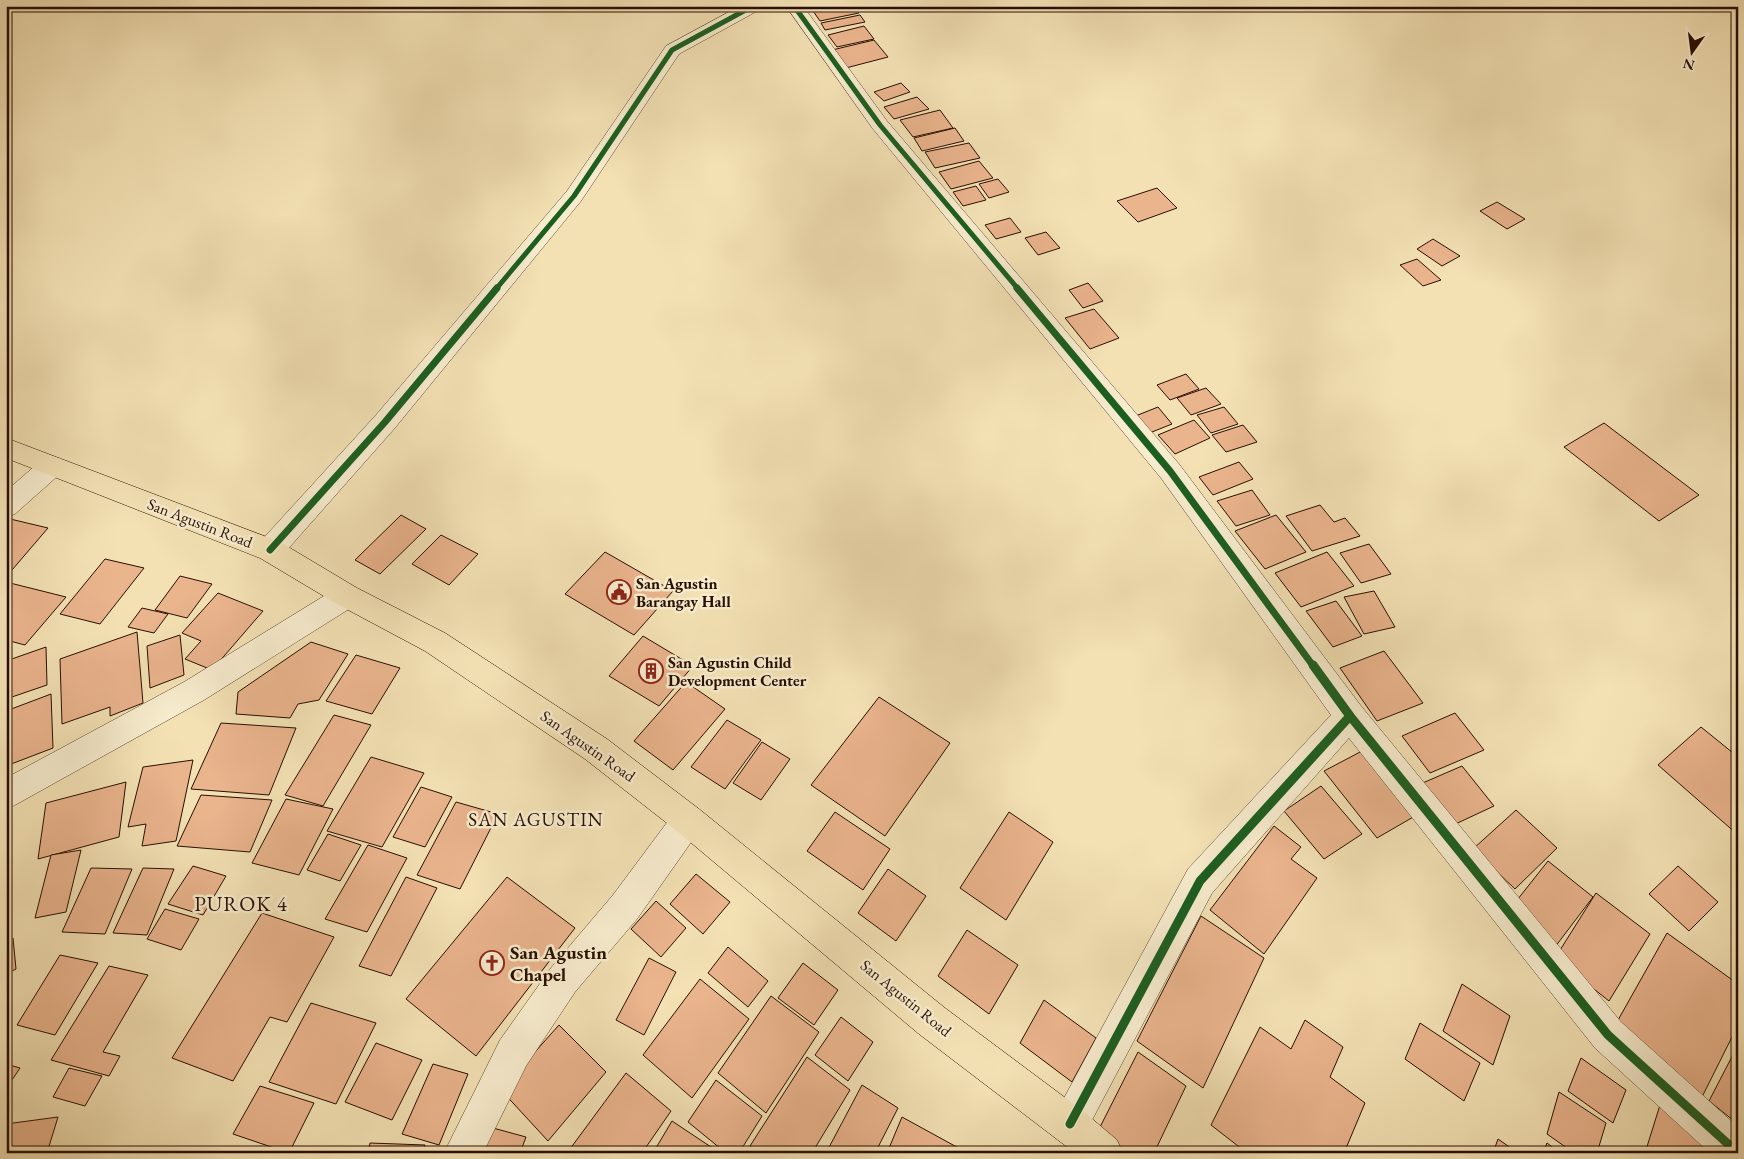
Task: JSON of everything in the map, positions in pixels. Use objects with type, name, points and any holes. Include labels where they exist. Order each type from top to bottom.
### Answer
[{"type":"main road","name":"San Agustin Road","points":[[6,448],[270,550],[347,596],[443,647],[596,750],[688,820],[932,1021],[1070,1124],[1104,1153]]},
{"type":"street","points":[[270,550],[385,422],[574,196],[672,50],[753,6]]},
{"type":"street","points":[[794,6],[880,125],[1170,471],[1350,716],[1608,1035],[1738,1152]]},
{"type":"street","points":[[6,507],[52,466]]},
{"type":"street","points":[[6,795],[194,691],[347,596]]},
{"type":"street","points":[[1070,1124],[1200,881],[1350,716]]},
{"type":"street","points":[[463,1153],[513,1053],[563,980],[625,907],[688,820]]},
{"type":"building","points":[[819,6],[854,6],[859,13],[820,21],[811,8]]},
{"type":"building","points":[[860,15],[865,22],[825,30],[821,23]]},
{"type":"building","points":[[864,26],[874,39],[837,47],[828,35]]},
{"type":"building","points":[[874,40],[888,57],[842,69],[828,51]]},
{"type":"building","points":[[901,83],[910,92],[884,101],[874,92]]},
{"type":"building","points":[[917,97],[929,109],[894,119],[884,107]]},
{"type":"building","points":[[940,110],[953,128],[913,137],[900,120]]},
{"type":"building","points":[[955,128],[964,141],[922,151],[914,138]]},
{"type":"building","points":[[969,143],[980,158],[935,168],[925,152]]},
{"type":"building","points":[[979,161],[993,178],[951,189],[939,172]]},
{"type":"building","points":[[998,179],[1009,192],[989,198],[979,184]]},
{"type":"building","points":[[976,186],[986,200],[963,206],[953,192]]},
{"type":"building","points":[[1157,188],[1177,208],[1138,222],[1117,201]]},
{"type":"building","points":[[1497,202],[1525,219],[1507,229],[1480,211]]},
{"type":"building","points":[[1010,218],[1021,232],[996,239],[985,225]]},
{"type":"building","points":[[1046,232],[1060,248],[1038,255],[1025,238]]},
{"type":"building","points":[[1433,239],[1460,256],[1442,266],[1417,249]]},
{"type":"building","points":[[1417,259],[1441,280],[1423,286],[1400,265]]},
{"type":"building","points":[[1088,283],[1103,301],[1083,308],[1069,290]]},
{"type":"building","points":[[1094,309],[1119,338],[1090,349],[1065,318]]},
{"type":"building","points":[[1186,374],[1199,389],[1170,400],[1157,385]]},
{"type":"building","points":[[1206,388],[1221,404],[1191,415],[1177,398]]},
{"type":"building","points":[[1158,407],[1172,424],[1142,436],[1128,419]]},
{"type":"building","points":[[1224,407],[1238,424],[1211,433],[1197,415]]},
{"type":"building","points":[[1194,420],[1210,438],[1175,454],[1158,435]]},
{"type":"building","points":[[1604,423],[1699,495],[1659,521],[1564,447]]},
{"type":"building","points":[[1243,425],[1257,442],[1226,452],[1212,435]]},
{"type":"building","points":[[1239,462],[1253,479],[1213,495],[1199,477]]},
{"type":"building","points":[[1252,490],[1270,515],[1236,526],[1217,501]]},
{"type":"building","points":[[1320,505],[1334,522],[1345,518],[1360,536],[1312,551],[1286,516]]},
{"type":"building","points":[[401,515],[426,529],[380,574],[355,560]]},
{"type":"building","points":[[1276,515],[1306,552],[1265,569],[1235,531]]},
{"type":"building","points":[[6,518],[48,528],[12,570],[6,569]]},
{"type":"building","points":[[441,535],[478,554],[449,585],[412,564]]},
{"type":"building","points":[[1369,544],[1391,574],[1361,583],[1340,553]]},
{"type":"building","name":"San Agustin Barangay Hall","points":[[605,552],[673,591],[634,635],[565,594]]},
{"type":"building","points":[[1327,552],[1354,586],[1301,607],[1275,573]]},
{"type":"building","points":[[105,559],[144,568],[100,624],[60,614]]},
{"type":"building","points":[[180,576],[212,584],[187,618],[155,610]]},
{"type":"building","points":[[10,583],[66,597],[25,645],[6,640],[6,587]]},
{"type":"building","points":[[1374,591],[1395,627],[1364,634],[1344,597]]},
{"type":"building","points":[[218,593],[263,611],[212,670],[185,659],[201,641],[182,633]]},
{"type":"building","points":[[1336,601],[1362,636],[1333,647],[1306,611]]},
{"type":"building","points":[[142,608],[168,614],[154,633],[128,627]]},
{"type":"building","points":[[137,632],[143,703],[110,716],[110,707],[62,724],[60,659]]},
{"type":"building","points":[[180,635],[184,675],[150,688],[147,646]]},
{"type":"building","name":"San Agustin Child Development Center","points":[[643,636],[693,666],[659,706],[609,676]]},
{"type":"building","points":[[311,642],[348,654],[319,700],[298,704],[290,718],[236,714],[238,692]]},
{"type":"building","points":[[46,647],[47,685],[6,699],[6,661]]},
{"type":"building","points":[[1384,651],[1423,703],[1377,721],[1340,668]]},
{"type":"building","points":[[356,655],[400,668],[372,714],[326,701]]},
{"type":"building","points":[[686,682],[725,709],[673,770],[634,741]]},
{"type":"building","points":[[51,694],[53,748],[6,766],[6,711]]},
{"type":"building","points":[[879,697],[950,743],[885,836],[811,785]]},
{"type":"building","points":[[1455,713],[1484,750],[1430,773],[1402,736]]},
{"type":"building","points":[[334,715],[371,725],[323,806],[285,795]]},
{"type":"building","points":[[727,720],[761,740],[725,789],[691,767]]},
{"type":"building","points":[[221,723],[296,728],[269,795],[191,789]]},
{"type":"building","points":[[1701,727],[1738,757],[1738,835],[1658,765]]},
{"type":"building","points":[[762,742],[790,759],[761,800],[733,783]]},
{"type":"building","points":[[1362,751],[1415,816],[1377,838],[1324,771]]},
{"type":"building","points":[[371,757],[424,773],[382,847],[327,831]]},
{"type":"building","points":[[193,760],[176,841],[142,846],[146,824],[128,827],[143,767]]},
{"type":"building","points":[[1462,766],[1494,806],[1449,827],[1418,785]]},
{"type":"building","points":[[126,782],[119,837],[38,859],[46,803]]},
{"type":"building","points":[[1321,786],[1362,834],[1324,859],[1284,811]]},
{"type":"building","points":[[421,787],[452,797],[425,847],[393,837]]},
{"type":"building","points":[[201,795],[272,800],[250,852],[177,846]]},
{"type":"building","points":[[286,799],[333,809],[299,875],[252,863]]},
{"type":"building","points":[[456,802],[498,814],[460,889],[417,875]]},
{"type":"building","points":[[1516,810],[1557,848],[1515,889],[1473,849]]},
{"type":"building","points":[[835,812],[890,849],[863,890],[807,851]]},
{"type":"building","points":[[1009,812],[1053,842],[1006,920],[960,888]]},
{"type":"building","points":[[1274,826],[1301,847],[1291,859],[1317,878],[1264,954],[1210,910]]},
{"type":"building","points":[[328,834],[361,845],[340,881],[307,870]]},
{"type":"building","points":[[368,845],[407,858],[367,932],[325,919]]},
{"type":"building","points":[[81,850],[66,912],[35,918],[51,855]]},
{"type":"building","points":[[1548,861],[1593,897],[1555,947],[1510,909]]},
{"type":"building","points":[[193,866],[226,876],[203,915],[168,904]]},
{"type":"building","points":[[1678,866],[1718,902],[1689,931],[1649,894]]},
{"type":"building","points":[[91,868],[132,869],[105,934],[62,932]]},
{"type":"building","points":[[143,868],[174,869],[147,935],[113,933]]},
{"type":"building","points":[[888,869],[926,896],[896,941],[858,913]]},
{"type":"building","points":[[696,874],[730,902],[703,934],[670,904]]},
{"type":"building","points":[[406,877],[437,888],[391,976],[359,966]]},
{"type":"building","name":"San Agustin Chapel","points":[[507,877],[575,928],[476,1056],[406,999]]},
{"type":"building","points":[[1596,893],[1650,934],[1609,1001],[1555,958]]},
{"type":"building","points":[[656,901],[686,928],[661,957],[631,929]]},
{"type":"building","points":[[165,909],[199,919],[181,950],[147,939]]},
{"type":"building","points":[[262,913],[334,937],[287,1022],[270,1017],[233,1081],[172,1058]]},
{"type":"building","points":[[1201,916],[1264,958],[1203,1088],[1137,1041]]},
{"type":"building","points":[[967,930],[1018,965],[989,1014],[938,976]]},
{"type":"building","points":[[1667,933],[1738,984],[1738,1025],[1701,1099],[1613,1029]]},
{"type":"building","points":[[13,938],[16,969],[6,974],[6,941]]},
{"type":"building","points":[[728,947],[768,981],[748,1007],[708,973]]},
{"type":"building","points":[[60,955],[98,963],[55,1035],[17,1025]]},
{"type":"building","points":[[649,958],[676,972],[644,1035],[616,1020]]},
{"type":"building","points":[[803,963],[838,990],[814,1025],[778,998]]},
{"type":"building","points":[[109,966],[148,975],[103,1052],[120,1056],[109,1076],[51,1060]]},
{"type":"building","points":[[700,979],[749,1019],[692,1098],[643,1055]]},
{"type":"building","points":[[1462,984],[1510,1016],[1493,1065],[1443,1031]]},
{"type":"building","points":[[771,996],[819,1032],[766,1113],[718,1073]]},
{"type":"building","points":[[1044,1000],[1096,1038],[1072,1082],[1020,1043]]},
{"type":"building","points":[[311,1003],[376,1023],[336,1104],[269,1082]]},
{"type":"building","points":[[841,1017],[873,1042],[848,1081],[815,1055]]},
{"type":"building","points":[[1305,1020],[1343,1047],[1330,1077],[1365,1103],[1344,1153],[1247,1153],[1211,1125],[1260,1027],[1291,1049]]},
{"type":"building","points":[[1420,1023],[1480,1063],[1464,1101],[1405,1059]]},
{"type":"building","points":[[559,1025],[606,1072],[548,1141],[501,1090]]},
{"type":"building","points":[[376,1043],[422,1060],[392,1120],[345,1102]]},
{"type":"building","points":[[1738,1045],[1738,1124],[1709,1101]]},
{"type":"building","points":[[1138,1052],[1186,1086],[1154,1153],[1124,1153],[1097,1133]]},
{"type":"building","points":[[807,1057],[850,1090],[812,1153],[759,1153],[750,1146]]},
{"type":"building","points":[[1581,1058],[1626,1090],[1613,1123],[1568,1091]]},
{"type":"building","points":[[6,1064],[20,1068],[6,1089]]},
{"type":"building","points":[[433,1064],[468,1074],[439,1145],[402,1134]]},
{"type":"building","points":[[69,1068],[102,1076],[85,1106],[53,1097]]},
{"type":"building","points":[[626,1073],[671,1111],[642,1153],[567,1153]]},
{"type":"building","points":[[716,1080],[762,1116],[739,1153],[726,1153],[688,1122]]},
{"type":"building","points":[[862,1085],[898,1108],[875,1153],[826,1153]]},
{"type":"building","points":[[260,1086],[314,1103],[289,1153],[233,1134]]},
{"type":"building","points":[[1559,1092],[1606,1123],[1597,1153],[1574,1153],[1547,1134]]},
{"type":"building","points":[[1660,1105],[1709,1138],[1705,1153],[1645,1153]]},
{"type":"building","points":[[58,1117],[47,1153],[6,1153],[6,1124]]},
{"type":"building","points":[[902,1117],[964,1151],[964,1153],[887,1153]]},
{"type":"building","points":[[672,1121],[717,1151],[716,1153],[653,1153]]},
{"type":"building","points":[[482,1125],[526,1137],[520,1153],[471,1153]]},
{"type":"building","points":[[1498,1139],[1518,1153],[1493,1153]]},
{"type":"building","points":[[370,1143],[425,1145],[423,1153],[368,1153]]},
{"type":"building","points":[[1547,1143],[1560,1153],[1543,1153]]},
{"type":"cycle path","points":[[270,550],[385,422],[574,196],[672,50],[753,6]]},
{"type":"cycle path","points":[[794,6],[880,125],[1170,471],[1350,716],[1608,1035],[1738,1153]]},
{"type":"cycle path","points":[[1070,1124],[1200,881],[1350,716]]},
{"type":"place","name":"San Agustin Barangay Hall","points":[[619,592]]},
{"type":"place","name":"San Agustin Child Development Center","points":[[651,671]]},
{"type":"place","name":"San Agustin Chapel","points":[[492,963]]},
{"type":"district","name":"SAN AGUSTIN","points":[[536,819]]},
{"type":"district","name":"PUROK 4","points":[[241,903]]}]
